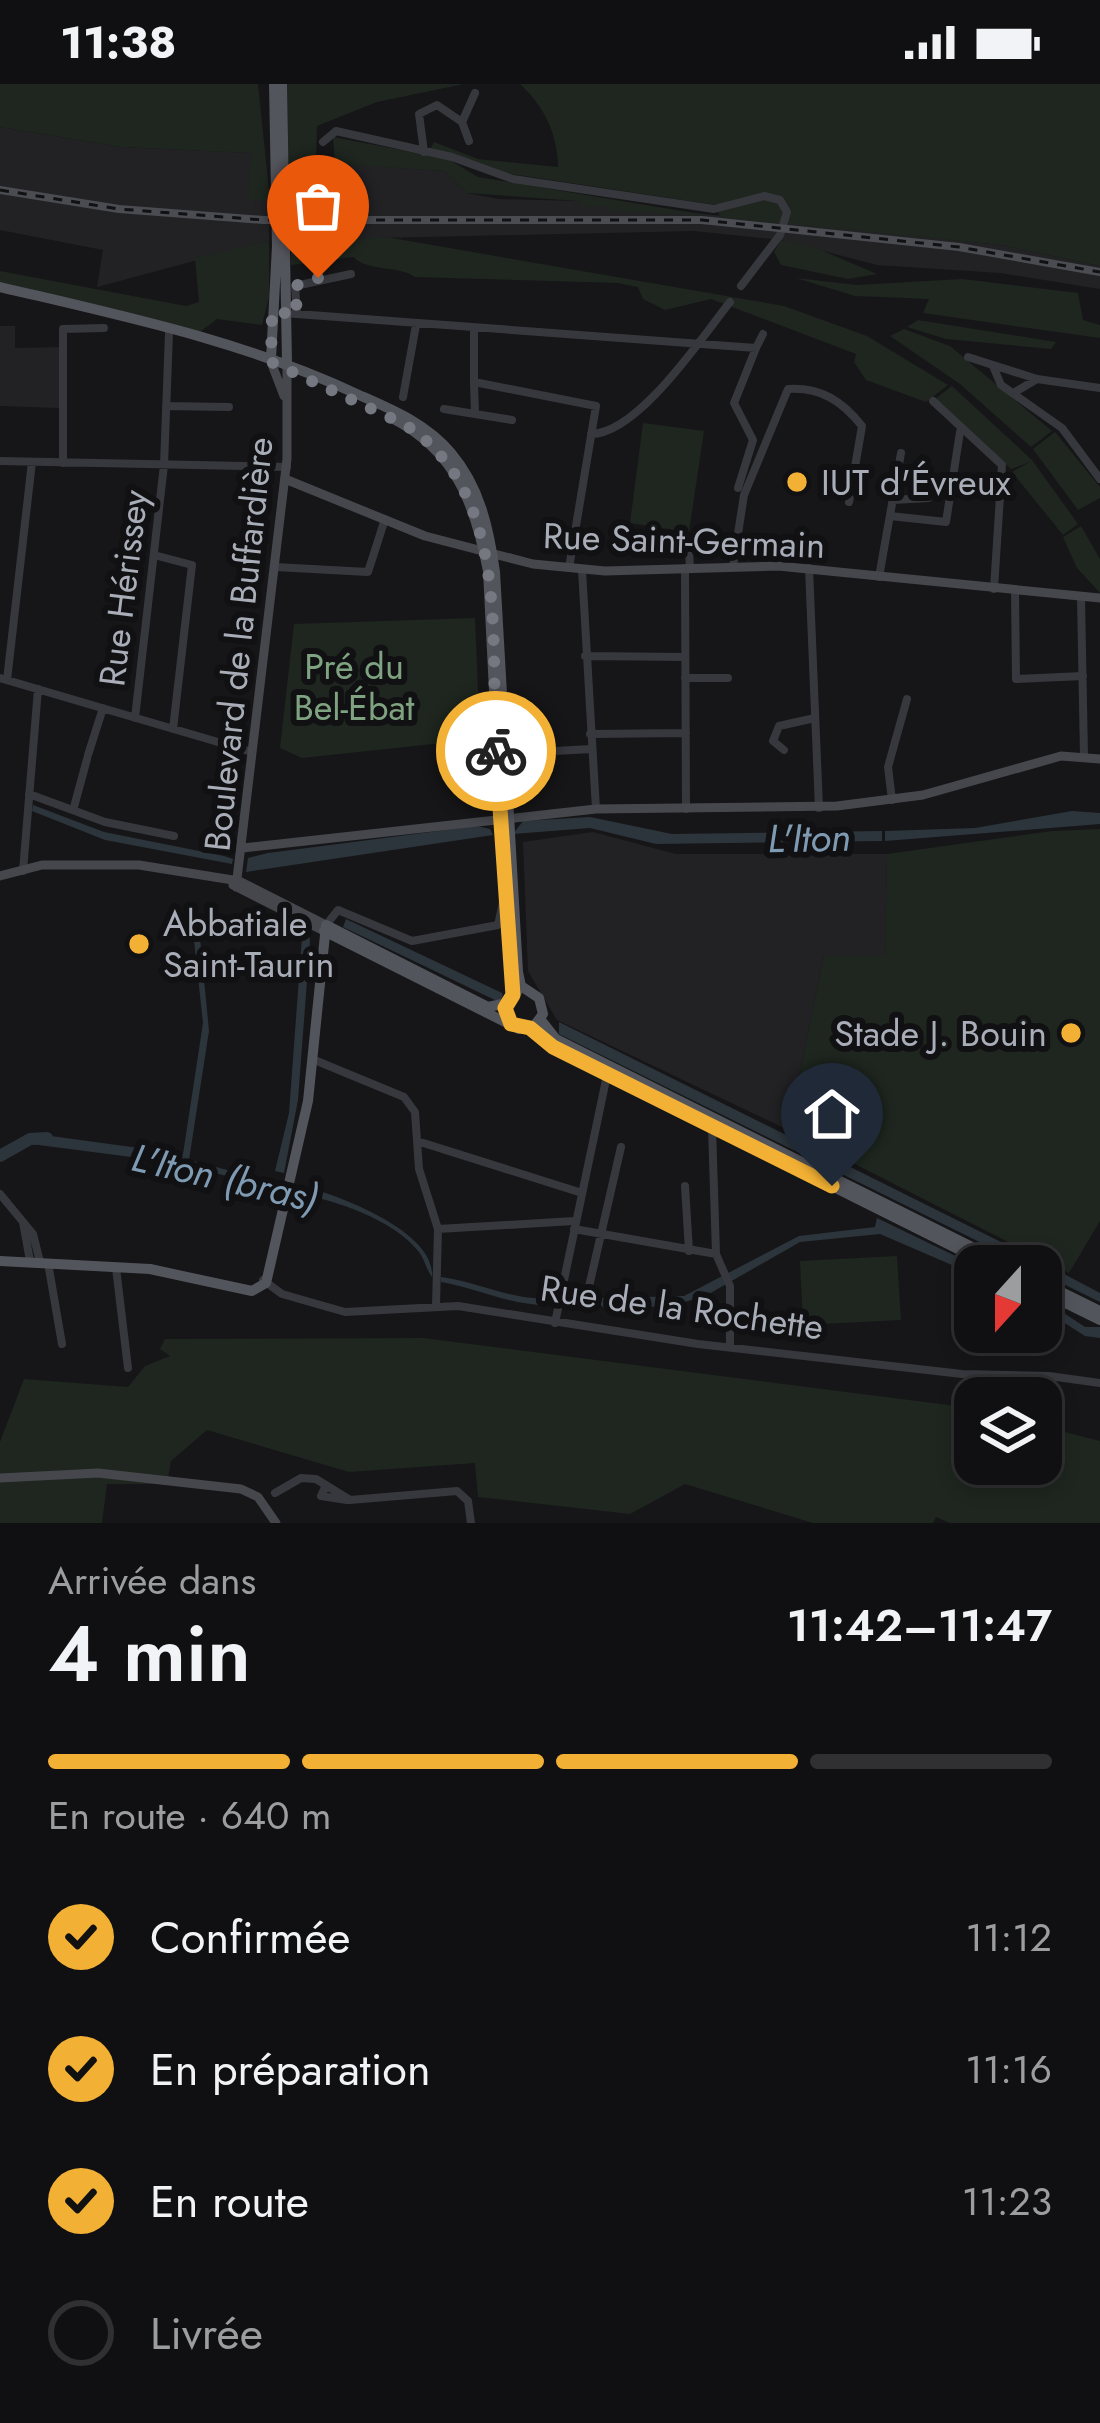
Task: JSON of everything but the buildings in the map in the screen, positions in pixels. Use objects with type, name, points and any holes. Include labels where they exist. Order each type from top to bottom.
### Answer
[{"type":"main road","points":[[270,359],[275,84]]},
{"type":"main road","points":[[275,84],[292,314],[287,361]]},
{"type":"main road","points":[[0,290],[247,348],[270,359]]},
{"type":"main road","points":[[0,290],[287,361],[404,424],[444,455],[468,494],[488,551],[518,972],[521,986],[542,1003],[541,1020],[556,1039],[968,1245]]},
{"type":"main road","points":[[247,348],[270,319]]},
{"type":"main road","name":"Boulevard de la Buffardière","points":[[270,359],[288,406]]},
{"type":"main road","name":"Boulevard de la Buffardière","points":[[238,884],[286,473],[287,361]]},
{"type":"main road","name":"Rue Saint-Germain","points":[[286,473],[385,519],[488,551],[568,568],[808,568],[1100,598]]},
{"type":"main road","points":[[245,854],[504,817],[596,809],[820,808],[892,800],[1061,756],[1100,759]]},
{"type":"main road","points":[[504,817],[511,1024]]},
{"type":"main road","points":[[0,876],[42,865],[120,863],[224,878],[511,1024],[530,1028],[553,1047],[954,1247]]},
{"type":"main road","points":[[325,928],[488,1007],[532,993]]},
{"type":"main road","points":[[4,1262],[116,1266],[252,1291],[264,1281],[289,1193],[311,1059],[325,928]]},
{"type":"main road","points":[[530,1028],[541,1020]]},
{"type":"main road","points":[[1062,1297],[1100,1316]]},
{"type":"main road","points":[[0,1478],[98,1473],[242,1489],[259,1497],[276,1523]]},
{"type":"street","points":[[462,122],[475,93]]},
{"type":"street","points":[[424,152],[418,114],[427,106],[437,105],[462,122],[469,141]]},
{"type":"street","points":[[323,142],[336,130],[513,179],[713,209],[764,196],[780,200],[787,212],[781,235],[741,286]]},
{"type":"street","points":[[292,314],[295,286],[350,274]]},
{"type":"street","points":[[591,434],[634,413],[730,302]]},
{"type":"street","points":[[270,319],[292,314],[757,348]]},
{"type":"street","points":[[403,397],[416,325]]},
{"type":"street","points":[[63,463],[63,329],[104,328]]},
{"type":"street","points":[[474,329],[475,414]]},
{"type":"street","name":"Rue Hérissey","points":[[135,718],[164,465],[169,332]]},
{"type":"street","points":[[737,488],[753,440],[734,403],[763,334]]},
{"type":"street","points":[[968,357],[1037,379],[1100,388]]},
{"type":"street","points":[[993,366],[1001,385],[1062,428],[1100,479]]},
{"type":"street","points":[[1015,392],[1037,379]]},
{"type":"street","points":[[474,382],[596,406],[568,568]]},
{"type":"street","points":[[733,566],[744,495],[788,389],[806,388],[839,401],[862,426],[849,502]]},
{"type":"street","points":[[933,401],[1002,465],[994,590]]},
{"type":"street","points":[[166,406],[229,407]]},
{"type":"street","points":[[444,409],[512,420]]},
{"type":"street","points":[[890,516],[946,523],[960,430]]},
{"type":"street","points":[[879,578],[901,453]]},
{"type":"street","points":[[0,461],[286,473]]},
{"type":"street","points":[[32,462],[3,679],[254,752]]},
{"type":"street","points":[[895,485],[931,474]]},
{"type":"street","points":[[893,500],[928,498]]},
{"type":"street","points":[[275,567],[373,570],[385,519]]},
{"type":"street","points":[[622,540],[688,539],[686,809]]},
{"type":"street","points":[[154,555],[192,565],[173,729]]},
{"type":"street","points":[[808,568],[820,808]]},
{"type":"street","points":[[582,570],[596,809]]},
{"type":"street","points":[[1015,592],[1016,679],[1083,676]]},
{"type":"street","points":[[1081,597],[1084,757]]},
{"type":"street","points":[[585,656],[685,657]]},
{"type":"street","points":[[685,678],[728,678]]},
{"type":"street","points":[[23,871],[38,689]]},
{"type":"street","points":[[892,800],[888,767],[908,699]]},
{"type":"street","points":[[74,807],[103,708]]},
{"type":"street","points":[[784,750],[773,741],[779,726],[815,718]]},
{"type":"street","points":[[590,734],[686,733]]},
{"type":"street","points":[[555,751],[591,749]]},
{"type":"street","points":[[28,802],[74,807],[105,822],[174,836]]},
{"type":"street","points":[[325,928],[338,910],[405,940],[492,929],[505,893]]},
{"type":"street","points":[[311,1059],[404,1097],[415,1112],[418,1169],[438,1229],[436,1306]]},
{"type":"street","points":[[555,1323],[608,1075]]},
{"type":"street","points":[[712,1127],[720,1240],[716,1254],[730,1286],[730,1347]]},
{"type":"street","points":[[417,1141],[582,1193]]},
{"type":"street","points":[[588,1291],[622,1147]]},
{"type":"street","points":[[685,1186],[689,1251]]},
{"type":"street","points":[[0,1194],[33,1234],[62,1344]]},
{"type":"street","points":[[23,1220],[23,1242],[39,1262]]},
{"type":"street","points":[[438,1229],[574,1225],[716,1254]]},
{"type":"street","points":[[4,1262],[23,1242]]},
{"type":"street","points":[[116,1266],[128,1368]]},
{"type":"street","name":"Rue de la Rochette","points":[[264,1281],[282,1294],[345,1312],[436,1306],[962,1374],[1100,1383]]},
{"type":"street","points":[[275,1492],[301,1478],[326,1485],[350,1500],[457,1491],[468,1501],[471,1523]]},
{"type":"shaded area","points":[[0,127],[121,147],[252,153],[249,199],[270,200],[269,241],[97,287],[103,250],[0,230]]},
{"type":"shaded area","points":[[316,162],[444,171],[467,193],[499,199],[579,201],[1001,245],[1100,266],[1100,289],[1000,273],[877,265],[781,240],[694,231],[291,240],[289,201],[315,200]]},
{"type":"shaded area","points":[[0,326],[15,326],[15,348],[64,347],[59,408],[0,406]]},
{"type":"shaded area","points":[[593,832],[676,854],[887,854],[885,956],[824,956],[788,1130],[557,1020],[528,971],[523,842]]},
{"type":"green space","points":[[0,84],[258,84],[270,200],[248,200],[251,153],[121,147],[0,127]]},
{"type":"green space","points":[[287,84],[464,84],[377,102],[317,126],[315,200],[289,201]]},
{"type":"green space","points":[[520,84],[1100,84],[1100,266],[1001,245],[720,217],[716,205],[479,169],[430,150],[434,142],[478,159],[558,167],[548,122]]},
{"type":"green space","points":[[333,137],[448,159],[478,177],[712,216],[611,211],[608,206],[581,207],[578,201],[467,193],[444,171],[335,164]]},
{"type":"green space","points":[[386,237],[784,306],[867,336],[948,385],[926,402],[866,380],[854,362],[856,354],[711,299],[665,310],[643,299],[638,287],[618,283],[415,277],[353,257],[291,265],[291,241]]},
{"type":"green space","points":[[781,240],[814,247],[877,274],[848,279],[781,265],[774,252]]},
{"type":"green space","points":[[269,241],[269,297],[262,325],[217,319],[200,332],[0,285],[0,271],[186,306],[199,302],[195,258]]},
{"type":"green space","points":[[796,278],[857,285],[962,279],[1078,293],[1083,320],[1100,325],[1100,338],[923,313],[929,299],[855,296]]},
{"type":"green space","points":[[918,320],[1056,342],[1051,349],[946,339],[907,327]]},
{"type":"green space","points":[[904,329],[950,346],[1052,431],[1031,447],[960,384],[890,336]]},
{"type":"green space","points":[[952,386],[1032,460],[1078,524],[1063,535],[1012,472],[1030,462],[1011,469],[935,399]]},
{"type":"green space","points":[[643,423],[704,431],[689,532],[630,523]]},
{"type":"green space","points":[[1055,432],[1100,487],[1100,498],[1078,510],[1033,449]]},
{"type":"green space","points":[[1081,526],[1100,559],[1100,593],[1077,568],[1063,537]]},
{"type":"green space","name":"Pré du Bel-Ébat","points":[[475,618],[480,739],[302,758],[280,748],[294,624]]},
{"type":"green space","points":[[1100,829],[1100,1221],[1069,1273],[1062,1269],[1062,1245],[1014,1245],[788,1130],[824,956],[885,955],[887,854],[1052,831]]},
{"type":"green space","points":[[897,1256],[901,1320],[803,1325],[800,1261]]},
{"type":"green space","points":[[423,1338],[954,1406],[954,1485],[1062,1485],[1062,1431],[1100,1441],[1100,1523],[950,1523],[936,1517],[933,1523],[813,1523],[685,1484],[630,1514],[478,1497],[475,1463],[349,1472],[207,1430],[171,1461],[167,1484],[107,1484],[102,1523],[0,1523],[0,1442],[24,1379],[128,1387],[145,1366],[170,1356],[160,1349],[165,1339]]},
{"type":"water","points":[[33,805],[104,832],[224,856],[233,859],[232,864],[105,840],[32,811]]},
{"type":"water","points":[[1072,811],[1100,813],[1100,824],[885,841],[885,831],[975,828]]},
{"type":"water","name":"L'Iton","points":[[590,817],[672,834],[882,831],[882,841],[656,844],[590,828],[513,834],[523,821]]},
{"type":"water","points":[[477,826],[490,829],[493,835],[246,872],[248,858],[268,853]]},
{"type":"water","points":[[210,914],[200,938],[209,1031],[189,1160],[281,1184],[280,1190],[177,1163],[31,1144],[29,1133],[183,1154],[203,1023],[194,940]]},
{"type":"water","points":[[264,917],[309,935],[310,941],[298,1100],[284,1173],[275,1171],[289,1113],[302,937],[262,922]]},
{"type":"water","points":[[346,919],[502,993],[503,998],[497,1001],[343,927]]},
{"type":"water","points":[[559,1022],[1007,1245],[986,1245],[559,1034]]},
{"type":"water","points":[[299,1185],[358,1206],[401,1230],[429,1260],[432,1277],[419,1252],[395,1230],[346,1207],[298,1194]]},
{"type":"water","points":[[877,1218],[954,1255],[954,1266],[880,1234],[800,1242],[707,1295],[679,1304],[610,1311],[600,1305],[563,1304],[564,1299],[684,1296],[799,1236],[875,1227]]},
{"type":"water","points":[[1062,1273],[1100,1293],[1100,1302],[1062,1283]]},
{"type":"water","points":[[441,1277],[523,1297],[555,1299],[553,1305],[524,1303],[441,1282]]},
{"type":"water","points":[[1062,1312],[1085,1327],[1100,1327],[1100,1338],[1085,1336],[1062,1321]]},
{"type":"waterway","name":"L'Iton (bras)","points":[[0,1156],[30,1139],[47,1138]]},
{"type":"railway","points":[[0,190],[119,209],[264,220],[702,220],[959,247],[1100,272]]},
{"type":"way so far","points":[[318,278],[295,286],[297,314],[272,312],[271,362],[424,436],[458,475],[477,521],[488,571],[496,751]]},
{"type":"place","name":"IUT d'Évreux","points":[[797,482]]},
{"type":"place","name":"Abbatiale Saint-Taurin","points":[[139,944]]},
{"type":"place","name":"Stade J. Bouin","points":[[1071,1033]]},
{"type":"route","points":[[496,751],[513,995],[505,1008],[507,1019],[520,1028],[530,1028],[553,1047],[832,1186]]}]
